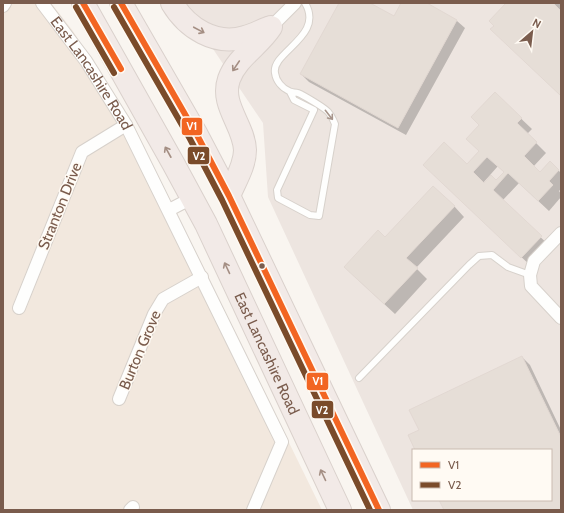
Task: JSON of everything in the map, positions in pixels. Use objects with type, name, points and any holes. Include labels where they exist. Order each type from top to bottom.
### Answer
[{"type":"highway","points":[[121,3],[189,121],[229,196],[379,510]]},
{"type":"highway","points":[[172,3],[181,17],[195,29],[208,35],[223,39],[244,38],[271,27]]},
{"type":"highway","name":"East Lancashire Road","points":[[85,6],[209,230],[340,510]]},
{"type":"highway","points":[[229,196],[241,169],[245,150],[241,131],[228,102],[228,81],[231,73],[239,61],[265,36],[271,27]]},
{"type":"street","name":"East Lancashire Road","points":[[42,3],[86,61],[126,125],[282,442],[253,510]]},
{"type":"street","points":[[271,27],[295,3]]},
{"type":"street","name":"Stranton Drive","points":[[19,308],[82,152],[126,125]]},
{"type":"street","points":[[168,210],[192,198]]},
{"type":"street","points":[[561,233],[534,261],[530,275],[531,286],[561,318]]},
{"type":"street","name":"Burton Grove","points":[[119,399],[154,314],[163,299],[202,277]]},
{"type":"lane","points":[[290,92],[298,92],[329,112],[335,124],[319,216],[310,215],[278,198],[277,190],[313,116],[314,110],[294,100],[290,92],[278,83],[274,71],[278,62],[304,33],[309,24],[309,10],[305,3]]},
{"type":"lane","points":[[359,378],[479,256],[492,254],[508,267],[530,275]]},
{"type":"shaded area","points":[[3,3],[51,3],[73,31],[129,123],[180,220],[322,510],[3,510]]},
{"type":"shaded area","points":[[182,3],[561,3],[561,510],[413,510],[268,197],[263,123]]},
{"type":"building","points":[[339,3],[370,3],[394,16],[401,3],[427,3],[457,20],[398,128],[300,74]]},
{"type":"building","points":[[506,3],[553,3],[561,11],[561,96],[490,29],[494,26],[489,21]]},
{"type":"building","points":[[495,92],[522,118],[517,123],[537,142],[524,156],[540,172],[550,161],[559,170],[549,181],[553,185],[538,201],[508,173],[493,190],[542,236],[521,258],[423,165],[444,142],[467,164],[479,151],[466,139],[479,125],[471,117]],"holes":[[[487,157],[504,172],[496,180],[491,175],[484,183],[473,172]]]},
{"type":"building","points":[[433,186],[455,206],[406,258],[418,268],[384,304],[344,267],[378,230],[385,237]]},
{"type":"building","points":[[522,356],[561,437],[561,510],[444,510],[440,501],[552,501],[552,449],[415,449],[408,435],[419,430],[409,410]]},
{"type":"transit line","name":"V1","points":[[83,3],[121,69]]},
{"type":"transit line","name":"V1","points":[[121,3],[197,135],[229,196],[379,510]]},
{"type":"transit line","name":"V2","points":[[76,7],[114,73]]},
{"type":"transit line","name":"V2","points":[[114,7],[190,139],[222,200],[370,510]]}]
